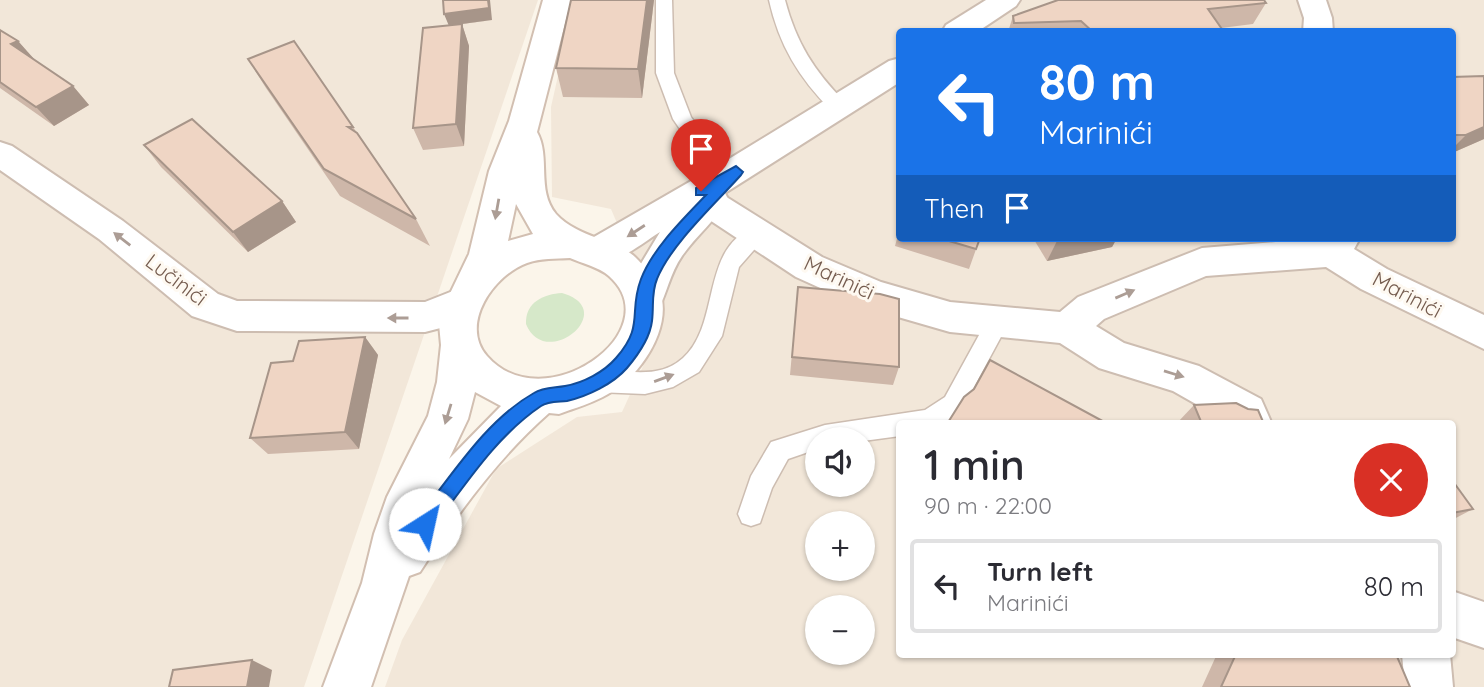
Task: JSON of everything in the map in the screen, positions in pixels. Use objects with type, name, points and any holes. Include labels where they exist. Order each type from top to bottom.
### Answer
[{"type":"street","points":[[347,687],[385,583],[396,534],[409,497],[448,419],[457,382],[457,325],[466,296],[487,254],[506,172],[525,121],[557,0]]},
{"type":"street","points":[[962,28],[1006,0]]},
{"type":"street","points":[[1312,0],[1318,28]]},
{"type":"street","points":[[466,296],[488,269],[514,254],[543,246],[586,247],[723,184],[838,106],[896,70]]},
{"type":"street","points":[[525,121],[526,179],[538,219],[553,235],[621,262],[636,280],[644,301]]},
{"type":"street","name":"Lučinići","points":[[0,154],[111,230],[205,305],[237,316],[425,317],[443,313],[466,296]]},
{"type":"street","points":[[459,347],[470,367],[488,383],[512,394],[540,397],[569,393],[597,382],[619,366],[636,345],[644,323],[644,301],[649,279],[659,260],[723,184]]},
{"type":"street","name":"Marinići","points":[[723,184],[758,234],[809,267],[873,295],[950,317],[1067,328],[1113,356],[1185,377],[1247,412],[1250,420]]},
{"type":"street","name":"Marinići","points":[[1067,328],[1091,309],[1202,262],[1337,245],[1374,279],[1484,333]]},
{"type":"street","points":[[385,583],[438,504],[479,454],[513,419],[540,397]]},
{"type":"street","points":[[1456,615],[1484,625]]},
{"type":"street","points":[[1426,658],[1429,687]]},
{"type":"lane","points":[[664,0],[665,73],[682,119],[723,184]]},
{"type":"lane","points":[[777,0],[783,29],[808,77],[838,106]]},
{"type":"lane","points":[[597,382],[645,384],[666,380],[691,365],[712,336],[729,265],[740,250],[758,234]]},
{"type":"lane","points":[[931,420],[953,404],[998,322]]},
{"type":"lane","points":[[751,514],[760,484],[780,450],[825,436],[896,426]]},
{"type":"shaded area","points":[[0,0],[538,0],[304,687],[0,687]]},
{"type":"shaded area","points":[[575,0],[1484,0],[1484,687],[385,687],[402,640],[496,469],[577,417],[622,412],[661,327],[611,209],[552,197],[551,107]]},
{"type":"green space","points":[[562,293],[578,301],[584,312],[582,323],[573,333],[561,340],[548,342],[535,337],[526,324],[532,305],[542,297]]},
{"type":"building","points":[[443,0],[488,0],[489,8],[444,14]]},
{"type":"building","points":[[571,0],[647,0],[638,69],[556,68]]},
{"type":"building","points":[[1058,0],[1264,0],[1266,3],[1208,9],[1221,28],[1089,28],[1081,21],[1014,23],[1013,16]]},
{"type":"building","points":[[462,24],[456,124],[413,128],[423,28]]},
{"type":"building","points":[[0,30],[18,41],[11,44],[73,86],[36,107],[0,82]]},
{"type":"building","points":[[294,41],[353,127],[348,127],[357,133],[416,219],[324,169],[248,59]]},
{"type":"building","points":[[1484,76],[1484,127],[1466,135],[1456,135],[1456,77]]},
{"type":"building","points":[[192,119],[282,201],[233,232],[144,145]]},
{"type":"building","points":[[952,242],[979,242],[976,249]]},
{"type":"building","points":[[798,287],[880,294],[899,299],[899,367],[792,357]]},
{"type":"building","points":[[365,337],[345,432],[250,438],[271,363],[293,361],[299,341]]},
{"type":"building","points":[[990,360],[1101,420],[950,420],[964,397],[974,389]]},
{"type":"building","points":[[1236,403],[1258,410],[1262,420],[1200,420],[1194,405]]},
{"type":"building","points":[[1456,486],[1473,509],[1456,512]]},
{"type":"building","points":[[1234,658],[1398,658],[1410,687],[1221,687]]},
{"type":"building","points":[[252,660],[247,687],[169,687],[173,670]]},
{"type":"route","points":[[425,524],[479,454],[513,419],[540,397],[583,388],[597,382],[619,366],[636,345],[644,323],[644,301],[649,279],[659,260],[691,220],[736,172],[701,191]]}]
